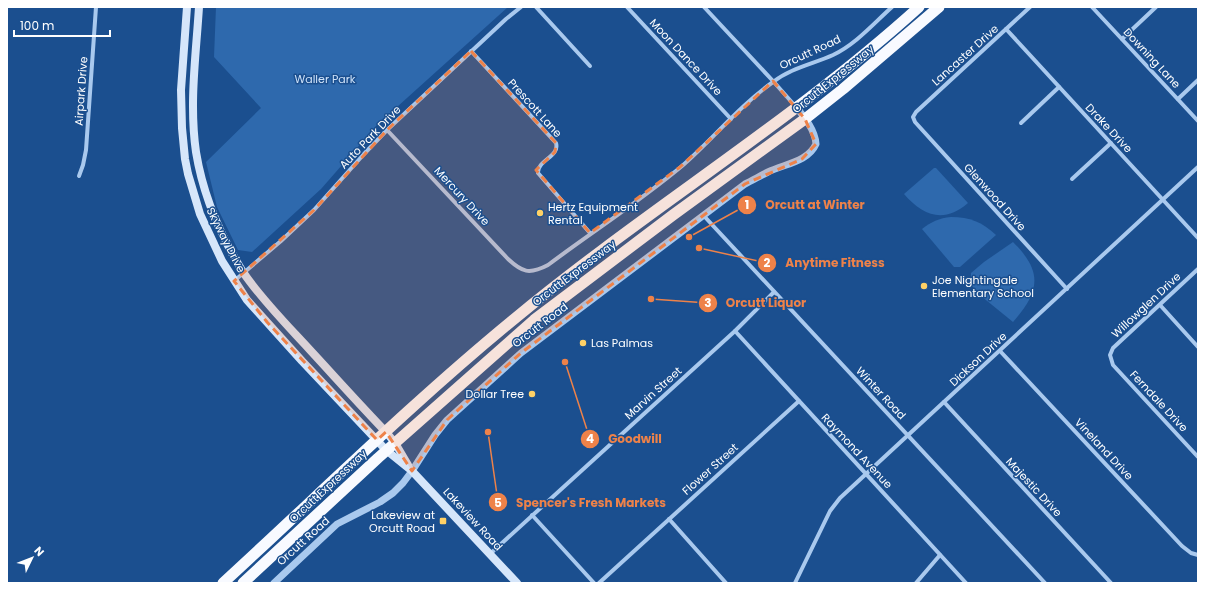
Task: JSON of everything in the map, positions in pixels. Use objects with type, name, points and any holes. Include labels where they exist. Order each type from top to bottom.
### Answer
[{"type":"highway","name":"Orcutt Expressway","points":[[223,583],[377,440],[512,320],[616,239],[834,80],[919,7]]},
{"type":"highway","name":"Orcutt Expressway","points":[[244,583],[390,447],[481,365],[556,302],[805,118],[861,74],[940,7]]},
{"type":"main road","name":"Skyway Drive","points":[[187,7],[182,90],[182,128],[188,174],[200,214],[222,261],[247,300],[377,440],[390,447]]},
{"type":"main road","name":"Skyway Drive","points":[[199,7],[193,93],[193,122],[200,171],[207,200],[218,226],[244,273],[272,308],[386,432],[390,447]]},
{"type":"main road","name":"Lakeview Road","points":[[390,447],[490,554],[512,581]]},
{"type":"street","name":"Airpark Drive","points":[[79,176],[86,150],[96,7]]},
{"type":"street","name":"Auto Park Drive","points":[[234,281],[314,210],[387,130],[506,18],[521,7]]},
{"type":"street","points":[[536,7],[590,66]]},
{"type":"street","name":"Moon Dance Drive","points":[[627,7],[731,119]]},
{"type":"street","points":[[704,7],[774,81],[796,108]]},
{"type":"street","name":"Orcutt Road","points":[[526,271],[536,271],[541,269],[617,215],[680,167],[707,144],[752,98],[774,81],[789,72],[833,55],[850,45],[892,7]]},
{"type":"street","name":"Lancaster Drive","points":[[913,116],[1030,7]]},
{"type":"street","name":"Downing Lane","points":[[1092,7],[1198,121]]},
{"type":"street","points":[[1122,39],[1156,7]]},
{"type":"street","name":"Drake Drive","points":[[1006,29],[1198,238]]},
{"type":"street","name":"Prescott Lane","points":[[471,51],[556,143],[557,148],[555,152],[539,167],[538,173],[590,233]]},
{"type":"street","points":[[1178,99],[1198,80]]},
{"type":"street","points":[[1021,122],[1059,87]]},
{"type":"street","name":"Orcutt Road","points":[[274,583],[337,524],[380,502],[393,493],[412,471],[435,435],[447,420],[521,353],[745,184],[768,172],[802,159],[810,153],[816,144],[816,137],[805,118],[796,108]]},
{"type":"street","name":"Glenwood Drive","points":[[913,116],[915,122],[1067,289]]},
{"type":"street","name":"Mercury Drive","points":[[387,130],[508,259],[519,269],[526,271]]},
{"type":"street","points":[[1072,179],[1110,143]]},
{"type":"street","name":"Dickson Drive","points":[[795,583],[830,511],[840,498],[1198,167]]},
{"type":"street","name":"Winter Road","points":[[704,216],[1045,583]]},
{"type":"street","name":"Willowglen Drive","points":[[1110,355],[1113,348],[1198,269]]},
{"type":"street","name":"Marvin Street","points":[[490,554],[735,331],[774,292]]},
{"type":"street","points":[[1160,305],[1198,347]]},
{"type":"street","name":"Raymond Avenue","points":[[735,331],[966,583]]},
{"type":"street","name":"Vineland Drive","points":[[1000,351],[1182,546],[1191,553],[1198,555]]},
{"type":"street","name":"Ferndale Drive","points":[[1110,355],[1113,365],[1198,457]]},
{"type":"street","name":"Flower Street","points":[[598,583],[798,401]]},
{"type":"street","name":"Majestic Drive","points":[[944,402],[1111,583]]},
{"type":"street","points":[[532,515],[594,583]]},
{"type":"street","points":[[669,520],[726,583]]},
{"type":"street","points":[[916,583],[940,555]]},
{"type":"highlighted area","points":[[471,51],[556,143],[555,152],[536,170],[590,233],[680,167],[773,81],[805,119],[816,144],[802,159],[745,184],[521,353],[447,420],[412,471],[386,432],[377,440],[267,322],[234,281],[314,210],[387,130]]},
{"type":"green space","name":"Waller Park","points":[[216,7],[508,7],[377,125],[321,189],[252,252],[238,250],[217,207],[206,162],[261,108],[214,57]]},
{"type":"green space","points":[[934,168],[936,168],[968,203],[951,214],[934,215],[926,212],[911,202],[904,194]]},
{"type":"green space","points":[[951,217],[975,221],[996,235],[960,267],[954,267],[922,229],[935,221]]},
{"type":"green space","points":[[1013,242],[1023,253],[1029,263],[1033,272],[1034,282],[1033,291],[1029,301],[1013,322],[981,296],[971,285],[971,273]]},
{"type":"place","name":"Hertz Equipment Rental","points":[[540,213]]},
{"type":"place","name":"Orcutt at Winter","points":[[689,237]]},
{"type":"place","name":"Anytime Fitness","points":[[699,248]]},
{"type":"place","name":"Joe Nightingale Elementary School","points":[[924,286]]},
{"type":"place","name":"Orcutt Liquor","points":[[651,299]]},
{"type":"place","name":"Las Palmas","points":[[583,343]]},
{"type":"place","name":"Goodwill","points":[[565,362]]},
{"type":"place","name":"Dollar Tree","points":[[532,394]]},
{"type":"place","name":"Spencer's Fresh Markets","points":[[488,432]]},
{"type":"place","name":"Lakeview at Orcutt Road","points":[[443,521]]}]
